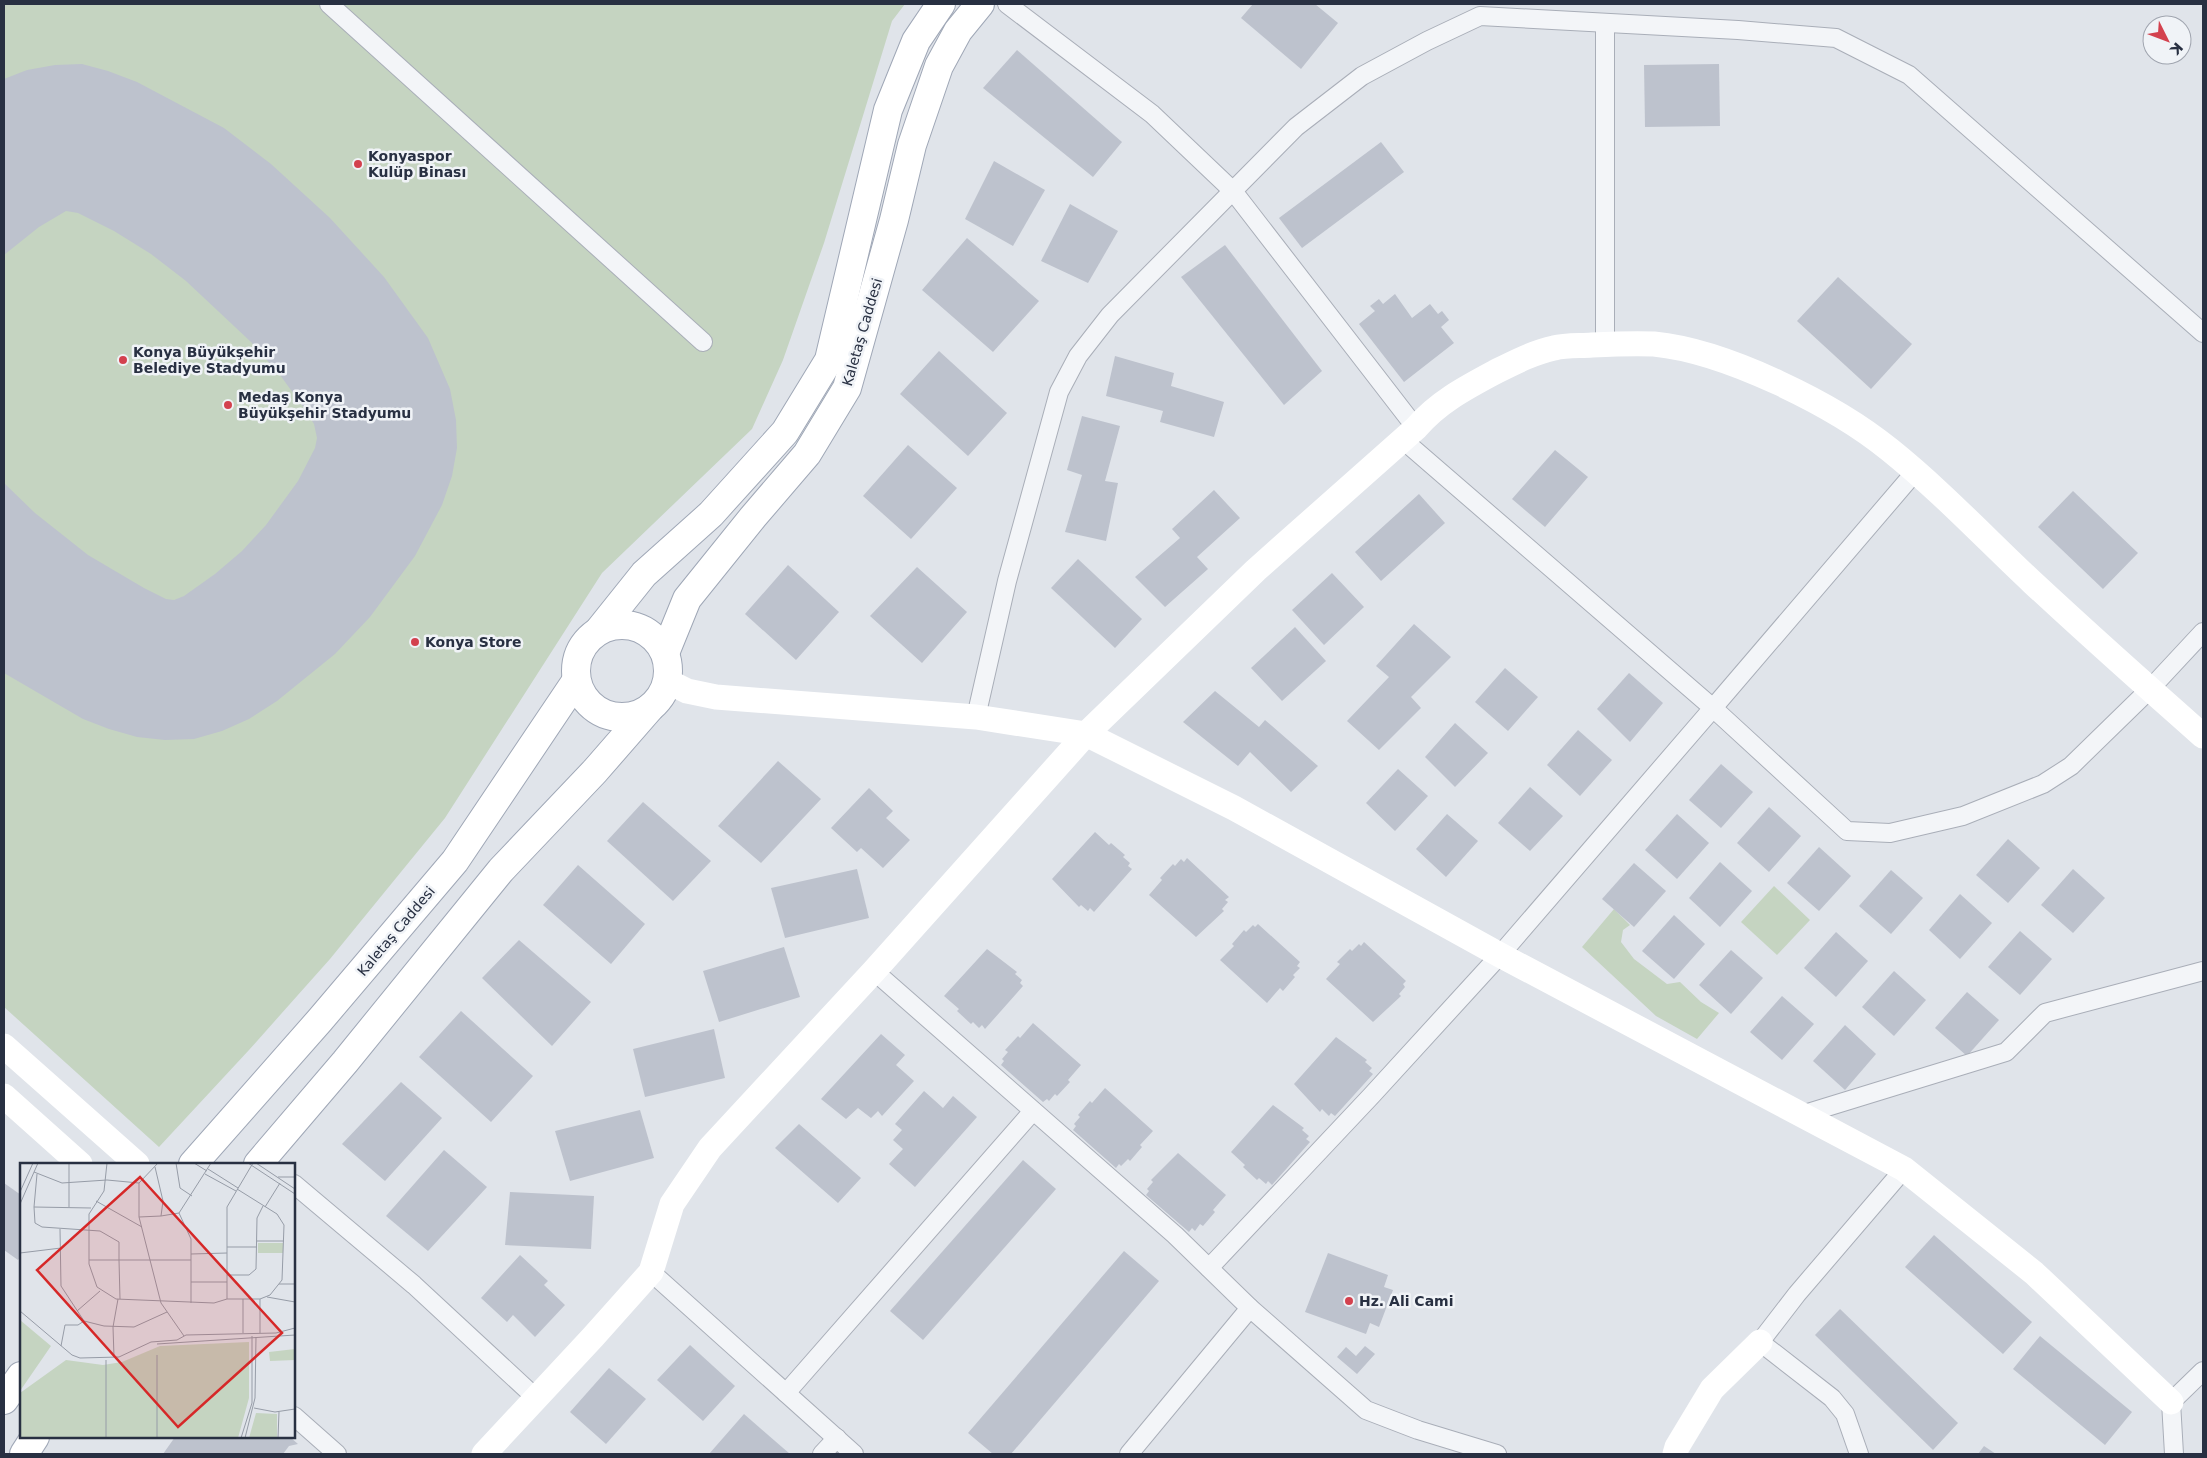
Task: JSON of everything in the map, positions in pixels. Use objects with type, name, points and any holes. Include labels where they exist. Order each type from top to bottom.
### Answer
[{"type":"main road","name":"Kaletaş Caddesi","points":[[600,629],[644,574],[711,514],[785,432],[828,360],[888,110],[916,42],[941,4]]},
{"type":"main road","name":"Kaletaş Caddesi","points":[[665,653],[687,599],[807,454],[847,388],[894,220],[912,145],[938,66],[958,31],[980,4]]},
{"type":"main road","points":[[265,1161],[501,870],[595,771],[658,700],[667,681],[669,671],[665,653],[657,640],[645,630],[630,625],[615,624],[600,629],[588,638],[579,651],[575,666],[576,681],[582,696],[592,707],[605,715],[620,718],[635,716],[649,709]]},
{"type":"main road","name":"Kaletaş Caddesi","points":[[194,1163],[320,1020],[455,861],[576,681]]},
{"type":"main road","points":[[4,1400],[20,1377]]},
{"type":"main road","points":[[24,1454],[34,1438]]},
{"type":"street","points":[[329,4],[703,342]]},
{"type":"street","points":[[1007,4],[1152,114],[1233,191],[1409,433],[1847,831],[1890,833],[1963,816],[2043,784],[2071,766],[2150,689],[2203,632]]},
{"type":"street","points":[[976,717],[1007,581],[1059,392],[1078,356],[1110,315],[1296,127],[1362,76],[1481,10],[1604,22],[1836,38],[1909,75],[2203,332]]},
{"type":"street","points":[[1604,22],[1605,344]]},
{"type":"street","points":[[484,1454],[651,1272],[672,1204],[710,1148],[874,971],[1086,734],[1256,570],[1409,433],[1429,412],[1464,389],[1515,362],[1555,348],[1605,344],[1655,344],[1703,354],[1747,370],[1800,393],[1842,416],[1889,449],[2034,585],[2203,736]]},
{"type":"street","points":[[1208,1268],[1372,1095],[1500,954],[1915,472]]},
{"type":"street","points":[[667,681],[687,691],[716,697],[976,717],[1086,734],[1234,808],[1500,954],[1904,1169],[2034,1273],[2171,1402],[2174,1454]]},
{"type":"street","points":[[874,971],[1175,1235],[1250,1308],[1366,1410],[1418,1430],[1498,1454]]},
{"type":"street","points":[[1801,1115],[2006,1052],[2046,1013],[2203,971]]},
{"type":"street","points":[[4,1046],[136,1163]]},
{"type":"street","points":[[4,1096],[79,1163]]},
{"type":"street","points":[[786,1393],[1033,1111]]},
{"type":"street","points":[[1675,1454],[1677,1447],[1712,1389],[1760,1342],[1797,1294],[1904,1169]]},
{"type":"street","points":[[295,1185],[414,1285],[536,1398]]},
{"type":"street","points":[[651,1272],[854,1454]]},
{"type":"street","points":[[1129,1454],[1250,1308]]},
{"type":"street","points":[[1760,1342],[1832,1398],[1845,1414],[1860,1454]]},
{"type":"street","points":[[2171,1402],[2203,1370]]},
{"type":"street","points":[[295,1417],[337,1454]]},
{"type":"street","points":[[822,1454],[837,1438]]},
{"type":"green space","points":[[4,4],[905,4],[892,21],[824,243],[783,360],[752,429],[602,573],[445,818],[330,959],[159,1147],[4,1007]]},
{"type":"green space","points":[[1774,886],[1810,920],[1777,955],[1741,922]]},
{"type":"green space","points":[[1614,909],[1630,925],[1623,930],[1621,942],[1634,959],[1667,984],[1680,982],[1701,1002],[1719,1013],[1697,1039],[1656,1016],[1582,947]]},
{"type":"building","points":[[1253,4],[1315,4],[1338,23],[1301,69],[1241,18]]},
{"type":"building","points":[[1017,50],[1122,142],[1093,177],[983,88]]},
{"type":"building","name":"Medaş Konya Büyükşehir Stadyumu","points":[[82,64],[137,82],[224,128],[271,164],[330,218],[384,277],[428,338],[450,389],[456,420],[457,448],[452,476],[442,505],[415,556],[370,617],[335,654],[277,701],[249,719],[222,731],[194,739],[165,740],[137,737],[109,729],[83,719],[4,673],[4,483],[35,513],[88,555],[144,588],[166,599],[174,600],[184,596],[215,574],[242,551],[266,525],[298,481],[315,448],[317,438],[314,424],[304,408],[280,375],[251,342],[186,281],[151,254],[114,231],[78,213],[66,211],[39,227],[4,255],[4,79],[27,70],[55,65]]},
{"type":"building","points":[[1719,64],[1720,126],[1645,127],[1644,65]]},
{"type":"building","points":[[1381,142],[1404,172],[1302,248],[1279,218]]},
{"type":"building","points":[[994,161],[1045,190],[1013,246],[965,219]]},
{"type":"building","points":[[1070,204],[1118,231],[1088,283],[1041,261]]},
{"type":"building","points":[[967,238],[1039,301],[993,352],[922,290]]},
{"type":"building","points":[[1225,245],[1322,371],[1284,405],[1181,277]]},
{"type":"building","points":[[1838,277],[1912,344],[1871,389],[1797,321]]},
{"type":"building","points":[[1395,294],[1412,318],[1430,304],[1438,314],[1442,311],[1449,320],[1441,327],[1454,343],[1404,382],[1359,324],[1375,311],[1370,306],[1379,299],[1383,304]]},
{"type":"building","points":[[939,351],[1007,413],[968,456],[900,394]]},
{"type":"building","points":[[1115,356],[1174,373],[1171,386],[1224,402],[1214,437],[1160,422],[1163,411],[1106,396]]},
{"type":"building","points":[[1082,416],[1120,426],[1105,481],[1118,483],[1106,541],[1065,532],[1082,475],[1067,470]]},
{"type":"building","points":[[908,445],[957,488],[911,539],[863,496]]},
{"type":"building","points":[[1555,450],[1588,477],[1545,527],[1512,499]]},
{"type":"building","points":[[1214,490],[1240,518],[1197,557],[1208,569],[1165,607],[1135,577],[1180,538],[1172,529]]},
{"type":"building","points":[[2073,491],[2138,553],[2103,589],[2038,527]]},
{"type":"building","points":[[1419,494],[1445,523],[1381,581],[1355,552]]},
{"type":"building","points":[[1078,559],[1142,619],[1115,648],[1051,588]]},
{"type":"building","points":[[788,565],[839,612],[796,660],[745,614]]},
{"type":"building","points":[[917,567],[967,612],[922,663],[870,616]]},
{"type":"building","points":[[1332,573],[1364,607],[1324,645],[1292,610]]},
{"type":"building","points":[[1414,624],[1451,657],[1411,697],[1421,708],[1379,750],[1347,721],[1389,677],[1376,666]]},
{"type":"building","points":[[1295,627],[1326,661],[1282,701],[1251,668]]},
{"type":"building","points":[[1505,668],[1538,697],[1508,731],[1475,702]]},
{"type":"building","points":[[1629,673],[1663,703],[1630,742],[1597,709]]},
{"type":"building","points":[[1215,691],[1259,727],[1265,720],[1318,766],[1291,792],[1250,752],[1238,766],[1183,722]]},
{"type":"building","points":[[1455,723],[1488,753],[1455,787],[1425,757]]},
{"type":"building","points":[[1578,730],[1612,760],[1580,796],[1547,765]]},
{"type":"building","points":[[778,761],[821,799],[761,863],[718,826]]},
{"type":"building","points":[[1721,764],[1753,792],[1721,828],[1689,800]]},
{"type":"building","points":[[1398,769],[1428,796],[1395,831],[1366,803]]},
{"type":"building","points":[[1530,787],[1563,816],[1530,851],[1498,823]]},
{"type":"building","points":[[869,788],[893,811],[886,818],[910,840],[883,868],[861,848],[857,852],[831,828]]},
{"type":"building","points":[[643,802],[711,861],[673,901],[607,841]]},
{"type":"building","points":[[1769,807],[1801,836],[1769,872],[1737,843]]},
{"type":"building","points":[[1447,814],[1478,841],[1446,877],[1416,849]]},
{"type":"building","points":[[1677,814],[1709,843],[1677,879],[1645,850]]},
{"type":"building","points":[[1095,832],[1109,845],[1111,843],[1125,855],[1123,857],[1130,863],[1128,866],[1132,869],[1094,912],[1090,908],[1088,911],[1081,905],[1079,907],[1052,879]]},
{"type":"building","points":[[2008,839],[2040,868],[2008,903],[1976,875]]},
{"type":"building","points":[[1819,847],[1851,876],[1819,911],[1787,883]]},
{"type":"building","points":[[1187,858],[1229,897],[1225,900],[1228,902],[1222,909],[1224,911],[1196,937],[1149,895],[1162,880],[1160,878],[1173,864],[1175,866],[1181,859],[1184,862]]},
{"type":"building","points":[[1720,862],[1752,891],[1720,927],[1689,898]]},
{"type":"building","points":[[1634,863],[1666,891],[1634,927],[1602,899]]},
{"type":"building","points":[[578,865],[645,924],[611,964],[543,905]]},
{"type":"building","points":[[857,869],[869,918],[785,938],[771,888]]},
{"type":"building","points":[[2073,869],[2105,898],[2073,933],[2041,905]]},
{"type":"building","points":[[1891,870],[1923,898],[1891,934],[1859,906]]},
{"type":"building","points":[[1960,894],[1992,923],[1960,959],[1929,930]]},
{"type":"building","points":[[1674,915],[1705,944],[1674,979],[1642,951]]},
{"type":"building","points":[[1258,924],[1300,962],[1297,966],[1300,968],[1293,975],[1295,977],[1283,991],[1280,988],[1267,1003],[1220,960],[1234,946],[1232,944],[1244,930],[1246,932],[1253,925],[1255,927]]},
{"type":"building","points":[[2020,931],[2052,959],[2020,995],[1988,967]]},
{"type":"building","points":[[1836,932],[1868,961],[1836,997],[1804,968]]},
{"type":"building","points":[[519,940],[591,1002],[552,1046],[482,978]]},
{"type":"building","points":[[1364,942],[1406,981],[1403,984],[1405,987],[1399,994],[1401,996],[1373,1022],[1326,979],[1340,964],[1337,962],[1350,949],[1352,951]]},
{"type":"building","points":[[784,947],[800,997],[719,1022],[703,971]]},
{"type":"building","points":[[987,949],[1017,972],[1015,974],[1022,980],[1020,983],[1023,986],[985,1029],[982,1025],[979,1028],[973,1022],[971,1024],[957,1011],[959,1009],[944,996]]},
{"type":"building","points":[[1731,950],[1763,978],[1731,1014],[1699,985]]},
{"type":"building","points":[[1894,971],[1926,1000],[1894,1036],[1862,1007]]},
{"type":"building","points":[[1967,992],[1999,1020],[1967,1056],[1935,1028]]},
{"type":"building","points":[[1782,996],[1814,1024],[1782,1060],[1750,1032]]},
{"type":"building","points":[[461,1011],[533,1076],[491,1122],[419,1057]]},
{"type":"building","points":[[1033,1023],[1081,1065],[1068,1080],[1070,1082],[1057,1096],[1055,1094],[1049,1101],[1047,1099],[1043,1102],[1001,1065],[1004,1061],[1002,1059],[1008,1052],[1005,1050],[1018,1036],[1020,1038]]},
{"type":"building","points":[[1845,1025],[1876,1054],[1845,1090],[1813,1061]]},
{"type":"building","points":[[714,1029],[725,1078],[645,1097],[633,1049]]},
{"type":"building","points":[[881,1034],[905,1055],[896,1065],[914,1081],[882,1116],[878,1111],[871,1118],[858,1108],[846,1119],[821,1099]]},
{"type":"building","points":[[1336,1037],[1367,1060],[1365,1062],[1372,1068],[1369,1071],[1373,1074],[1335,1116],[1331,1113],[1329,1116],[1322,1109],[1320,1112],[1294,1084]]},
{"type":"building","points":[[401,1082],[442,1118],[385,1181],[342,1144]]},
{"type":"building","points":[[1105,1088],[1153,1131],[1140,1145],[1142,1147],[1130,1161],[1128,1159],[1116,1168],[1073,1130],[1076,1126],[1074,1124],[1080,1117],[1078,1115]]},
{"type":"building","points":[[924,1091],[943,1108],[953,1096],[977,1117],[915,1187],[889,1164],[903,1149],[893,1140],[902,1130],[895,1124]]},
{"type":"building","points":[[1273,1105],[1304,1128],[1302,1130],[1309,1136],[1306,1139],[1310,1142],[1272,1185],[1268,1181],[1266,1184],[1259,1178],[1257,1180],[1231,1152]]},
{"type":"building","points":[[640,1110],[654,1158],[570,1181],[555,1131]]},
{"type":"building","points":[[799,1124],[861,1178],[838,1203],[775,1148]]},
{"type":"building","points":[[444,1150],[487,1187],[428,1251],[386,1216]]},
{"type":"building","points":[[1178,1153],[1226,1195],[1213,1210],[1215,1212],[1203,1226],[1200,1224],[1195,1231],[1192,1228],[1189,1232],[1146,1195],[1149,1191],[1147,1189],[1153,1182],[1151,1180]]},
{"type":"building","points":[[1023,1160],[1056,1189],[923,1340],[890,1311]]},
{"type":"building","points":[[4,1183],[20,1194],[20,1257],[18,1260],[4,1250]]},
{"type":"building","points":[[510,1192],[594,1196],[591,1249],[505,1245]]},
{"type":"building","points":[[1934,1235],[2032,1322],[2003,1354],[1905,1267]]},
{"type":"building","points":[[1124,1251],[1159,1281],[1011,1454],[993,1454],[968,1433]]},
{"type":"building","name":"Hz. Ali Cami","points":[[1328,1253],[1388,1275],[1384,1287],[1393,1290],[1379,1327],[1370,1323],[1366,1334],[1305,1312]]},
{"type":"building","points":[[520,1255],[548,1281],[544,1285],[565,1305],[535,1337],[513,1315],[507,1322],[481,1298]]},
{"type":"building","points":[[1840,1309],[1958,1423],[1933,1450],[1815,1335]]},
{"type":"building","points":[[2040,1336],[2132,1412],[2105,1445],[2013,1369]]},
{"type":"building","points":[[690,1345],[735,1386],[703,1421],[657,1380]]},
{"type":"building","points":[[1365,1346],[1375,1354],[1357,1374],[1337,1357],[1346,1347],[1356,1356]]},
{"type":"building","points":[[609,1368],[646,1399],[606,1444],[570,1412]]},
{"type":"building","points":[[744,1414],[790,1454],[709,1454]]},
{"type":"building","points":[[174,1438],[291,1438],[298,1444],[289,1446],[283,1454],[163,1454]]},
{"type":"building","points":[[1984,1446],[1996,1454],[1978,1454]]},
{"type":"place","name":"Konyaspor Kulüp Binası","points":[[358,164]]},
{"type":"place","name":"Konya Büyükşehir Belediye Stadyumu","points":[[123,360]]},
{"type":"place","name":"Medaş Konya Büyükşehir Stadyumu","points":[[228,405]]},
{"type":"place","name":"Konya Store","points":[[415,642]]},
{"type":"place","name":"Hz. Ali Cami","points":[[1349,1301]]}]
